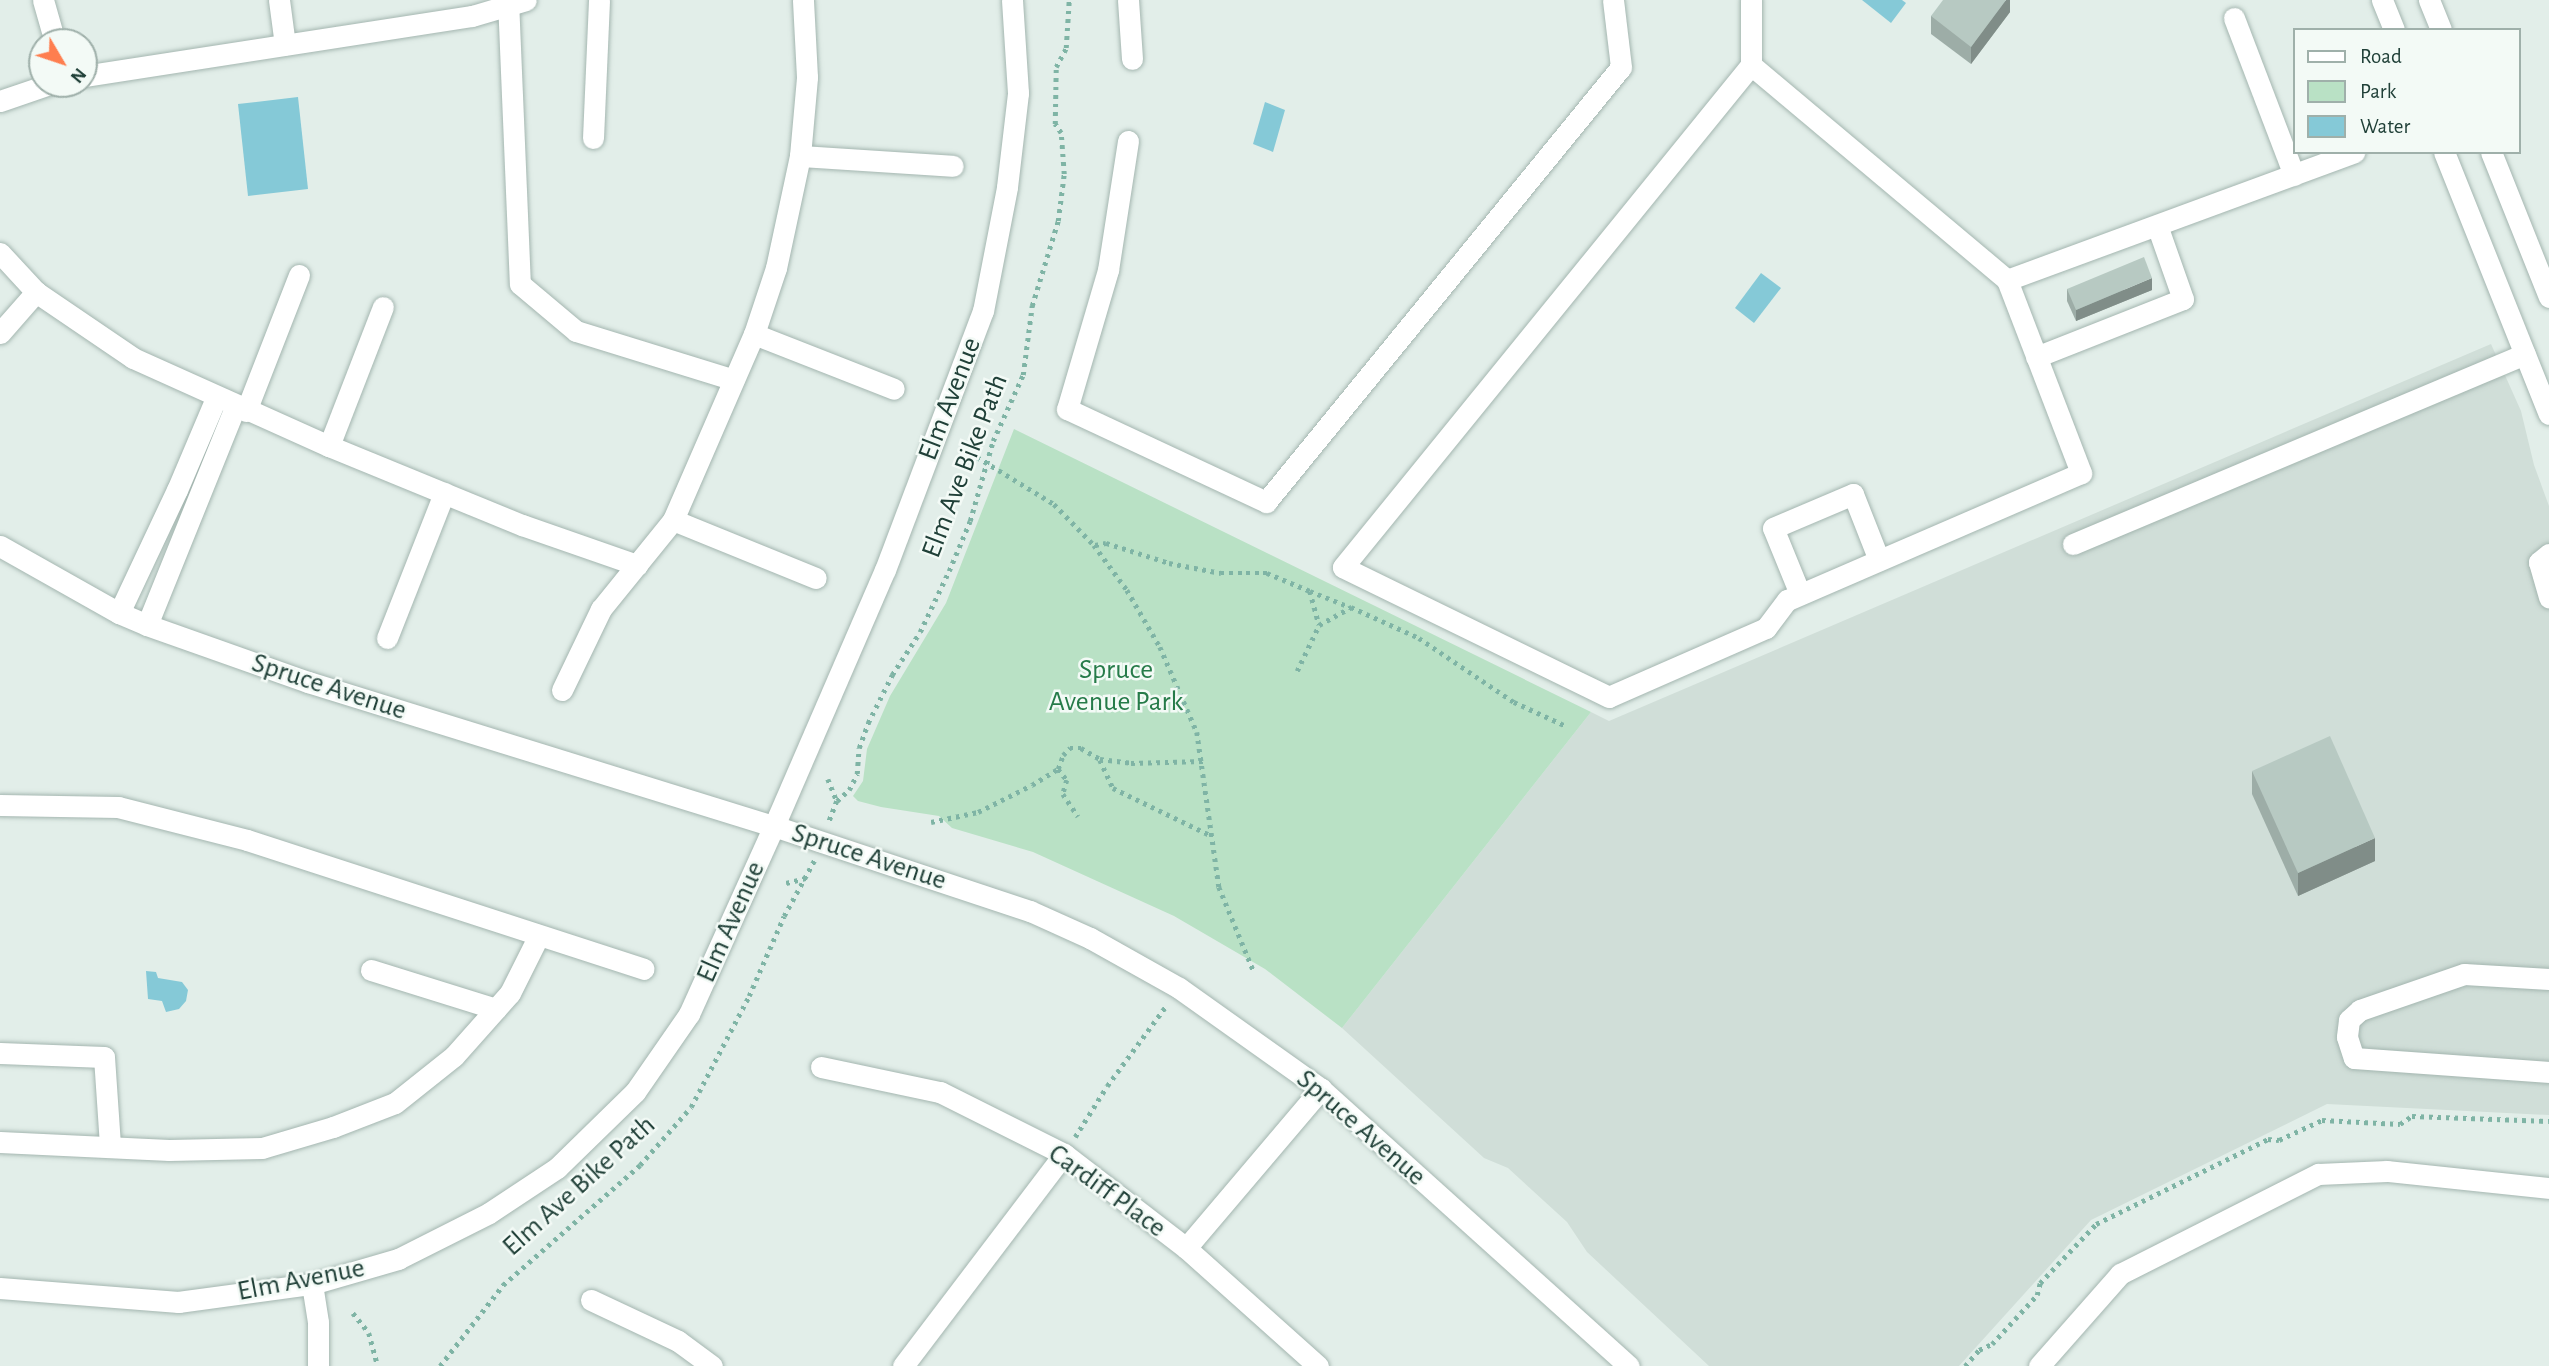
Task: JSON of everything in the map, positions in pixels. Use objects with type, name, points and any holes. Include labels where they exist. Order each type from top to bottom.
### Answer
[{"type":"street","points":[[43,0],[51,28]]},
{"type":"street","points":[[279,0],[285,45]]},
{"type":"street","points":[[593,138],[599,0]]},
{"type":"street","points":[[562,690],[601,609],[673,520],[754,334],[776,268],[800,156],[807,76],[803,0]]},
{"type":"street","name":"Elm Avenue","points":[[0,1288],[178,1302],[312,1284],[398,1259],[489,1213],[557,1168],[635,1092],[689,1014],[774,826],[886,570],[983,311],[1007,187],[1018,93],[1012,0]]},
{"type":"street","points":[[1128,0],[1132,59]]},
{"type":"street","points":[[1128,141],[1108,270],[1067,409],[1266,502],[1620,67],[1613,0]]},
{"type":"street","points":[[1751,0],[1751,65],[1343,567],[1609,697],[1766,628],[1787,600],[2081,473],[2007,280],[1751,65]]},
{"type":"street","points":[[2382,0],[2393,28]]},
{"type":"street","points":[[2429,0],[2440,28]]},
{"type":"street","points":[[98,74],[472,16],[514,2],[520,284],[576,331],[734,380]]},
{"type":"street","points":[[2234,18],[2294,175]]},
{"type":"street","points":[[0,101],[28,91]]},
{"type":"street","points":[[2007,280],[2349,154]]},
{"type":"street","points":[[2445,154],[2549,414]]},
{"type":"street","points":[[2492,154],[2549,298]]},
{"type":"street","points":[[800,156],[953,166]]},
{"type":"street","points":[[2036,357],[2183,299],[2157,225]]},
{"type":"street","points":[[0,253],[36,292],[133,358],[329,446],[522,525],[637,565]]},
{"type":"street","points":[[147,625],[233,405],[299,275]]},
{"type":"street","points":[[0,333],[36,292]]},
{"type":"street","points":[[329,446],[383,307]]},
{"type":"street","points":[[754,334],[894,389]]},
{"type":"street","points":[[2073,544],[2525,354]]},
{"type":"street","points":[[119,613],[177,490],[233,405]]},
{"type":"street","points":[[387,638],[444,493]]},
{"type":"street","points":[[1800,594],[1773,527],[1853,494],[1879,560]]},
{"type":"street","points":[[673,520],[816,578]]},
{"type":"street","name":"Spruce Avenue","points":[[0,546],[119,613],[147,625],[308,682],[774,826],[1030,911],[1090,938],[1179,988],[1321,1089],[1629,1366]]},
{"type":"street","points":[[2549,554],[2539,562],[2549,598]]},
{"type":"street","points":[[0,805],[118,807],[247,840],[644,970]]},
{"type":"street","points":[[0,1142],[170,1150],[262,1148],[333,1127],[395,1103],[454,1056],[510,993],[538,937]]},
{"type":"street","points":[[371,970],[496,1009]]},
{"type":"street","points":[[2549,979],[2464,974],[2360,1010],[2349,1020],[2347,1037],[2354,1058],[2549,1072]]},
{"type":"street","points":[[0,1052],[104,1057],[110,1146]]},
{"type":"street","name":"Cardiff Place","points":[[821,1067],[940,1092],[1068,1148],[1186,1248],[1296,1359],[1318,1366]]},
{"type":"street","points":[[1186,1248],[1321,1089]]},
{"type":"street","points":[[903,1366],[1068,1148]]},
{"type":"street","points":[[2039,1366],[2120,1274],[2318,1174],[2387,1171],[2549,1188]]},
{"type":"street","points":[[312,1284],[318,1322],[318,1366]]},
{"type":"street","points":[[591,1300],[678,1341],[712,1366]]},
{"type":"path","name":"Elm Ave Bike Path","points":[[828,779],[837,801],[849,790],[857,774],[859,748],[868,723],[892,675],[920,632],[949,571],[989,464],[993,441],[1023,375],[1031,306],[1058,221],[1064,173],[1061,133],[1055,124],[1056,67],[1066,48],[1069,0]]},
{"type":"path","points":[[977,457],[1054,504],[1094,545],[1127,590],[1160,647],[1197,732],[1219,887],[1254,972]]},
{"type":"path","points":[[1094,545],[1106,543],[1169,563],[1221,573],[1267,573],[1419,638],[1514,702],[1564,725]]},
{"type":"path","points":[[1310,591],[1319,625]]},
{"type":"path","points":[[1297,671],[1319,625],[1351,607]]},
{"type":"path","points":[[931,822],[978,812],[1058,769],[1063,755],[1070,748],[1081,748],[1100,759],[1131,763],[1203,761]]},
{"type":"path","points":[[1100,759],[1113,788],[1212,836]]},
{"type":"path","points":[[1058,769],[1067,780],[1063,794],[1078,816]]},
{"type":"path","name":"Elm Ave Bike Path","points":[[440,1366],[503,1285],[547,1243],[640,1166],[691,1107],[750,996],[784,916],[807,877],[786,883]]},
{"type":"path","points":[[1068,1148],[1107,1087],[1179,988]]},
{"type":"path","points":[[353,1313],[369,1333],[378,1366]]},
{"type":"shaded area","points":[[2491,344],[2521,411],[2534,465],[2549,506],[2549,1115],[2327,1104],[2091,1220],[1959,1366],[1709,1366],[1587,1252],[1567,1222],[1508,1168],[1484,1158],[1342,1028],[1591,712],[1609,721]]},
{"type":"green space","name":"Spruce Avenue Park","points":[[1014,429],[1591,712],[1342,1028],[1265,969],[1174,916],[1033,852],[952,828],[939,816],[881,807],[858,801],[853,796],[863,781],[867,749],[890,696],[946,603]]},
{"type":"water","points":[[1862,0],[1902,0],[1906,3],[1891,23]]},
{"type":"water","points":[[298,97],[308,189],[248,196],[238,104]]},
{"type":"water","points":[[1265,102],[1285,110],[1273,152],[1253,144]]},
{"type":"water","points":[[1761,273],[1781,288],[1754,323],[1735,308]]},
{"type":"water","points":[[146,971],[156,972],[158,978],[182,982],[188,990],[186,1001],[179,1009],[166,1012],[162,1001],[148,999]]},
{"type":"building","points":[[1943,0],[2006,0],[1971,47],[1931,16]]},
{"type":"building","points":[[2144,257],[2152,278],[2076,310],[2067,289]]},
{"type":"building","points":[[2330,736],[2375,838],[2298,873],[2252,771]]}]
